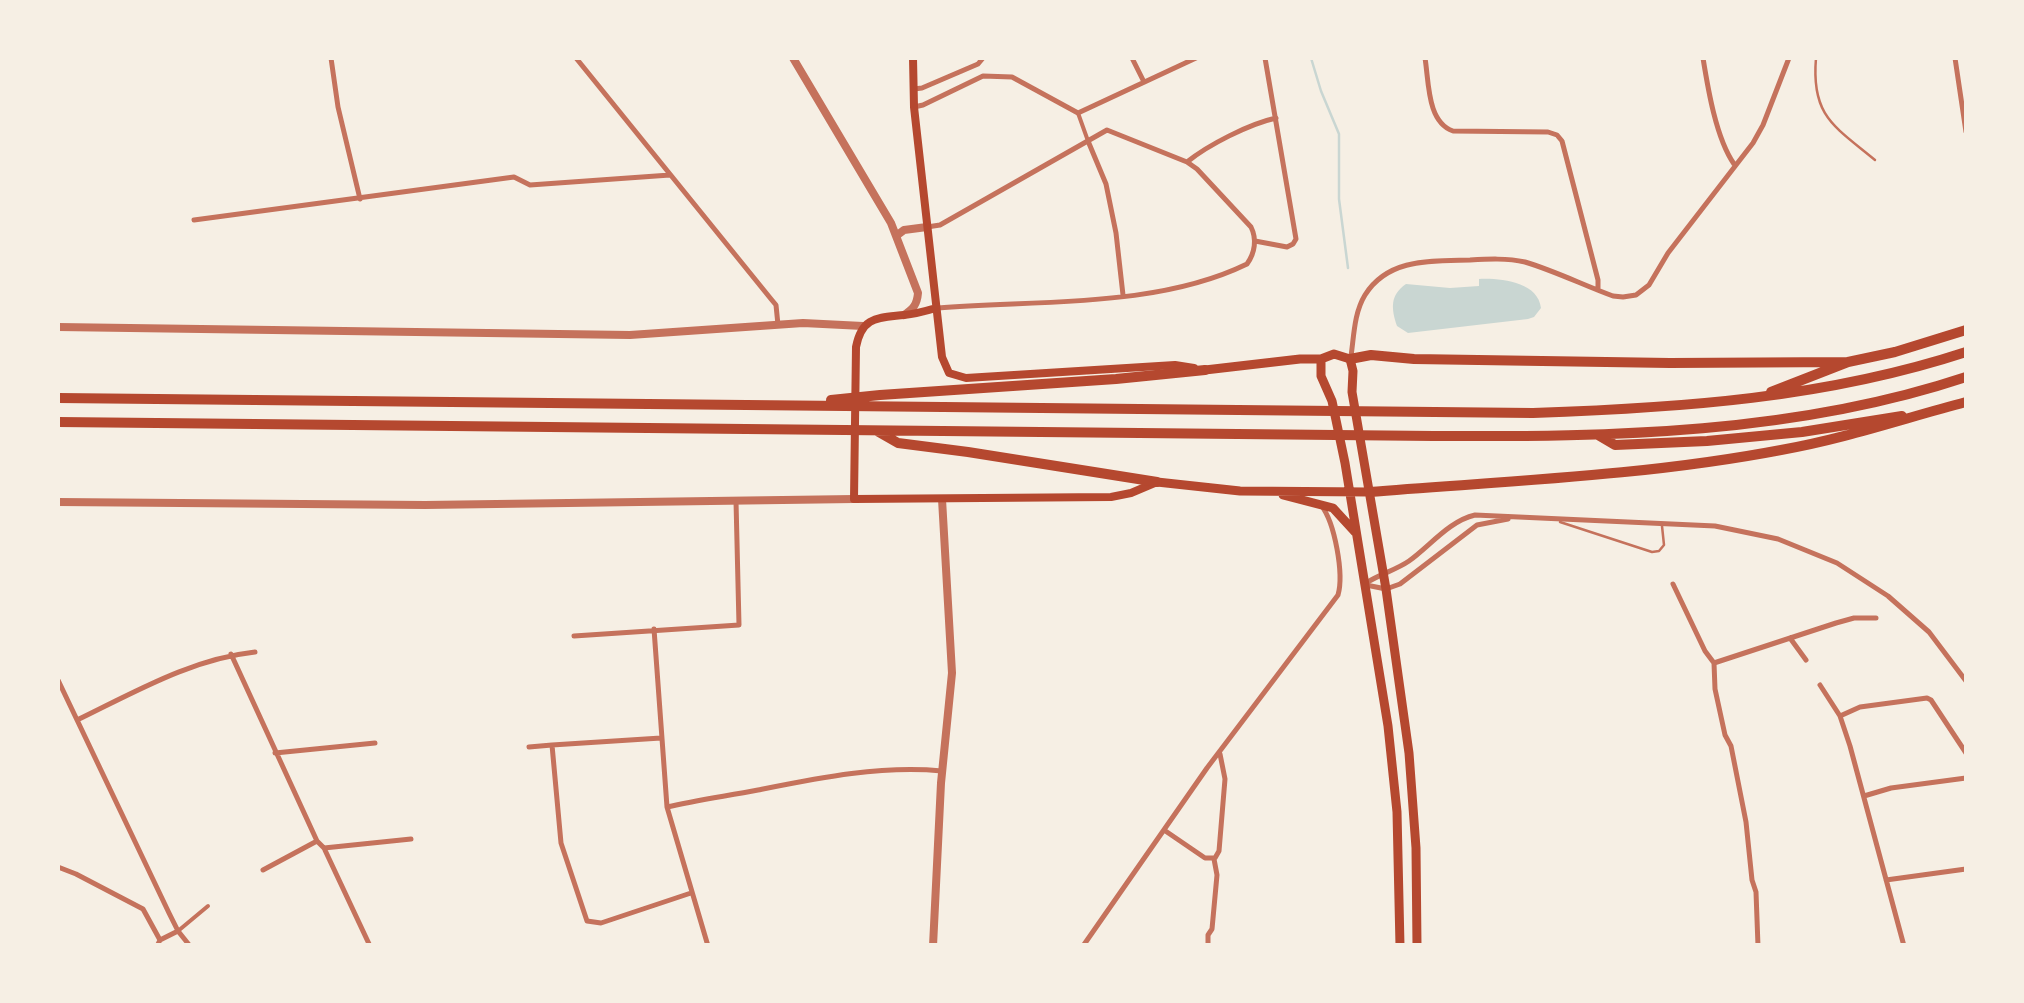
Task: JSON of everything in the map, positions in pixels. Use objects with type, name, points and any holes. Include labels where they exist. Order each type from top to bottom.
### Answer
[{"type":"highway","points":[[1756,398],[1848,362],[1966,330]]},
{"type":"highway","points":[[58,398],[1533,413],[1653,409],[1756,398],[1878,377],[1966,352]]},
{"type":"highway","points":[[1350,359],[1371,356],[1670,363],[1848,362]]},
{"type":"highway","points":[[790,406],[880,394],[1056,384],[1204,370]]},
{"type":"highway","points":[[58,422],[1597,435],[1760,422],[1855,406],[1966,377]]},
{"type":"highway","points":[[1369,492],[1582,476],[1724,460],[1851,434],[1966,402]]},
{"type":"highway","points":[[1597,435],[1616,444],[1708,440],[1802,432],[1916,415]]},
{"type":"highway","points":[[876,430],[898,443],[1157,482]]},
{"type":"main road","points":[[913,58],[912,89],[936,308],[943,364],[949,373],[986,378],[1175,365],[1204,370],[1341,354],[1350,359],[1409,753],[1416,848],[1417,946]]},
{"type":"main road","points":[[936,308],[870,320],[858,334],[854,500],[1111,497],[1131,494],[1157,482],[1275,492],[1369,492]]},
{"type":"main road","points":[[1322,359],[1321,376],[1332,402],[1350,491],[1381,678],[1393,769],[1400,946]]},
{"type":"main road","points":[[1275,492],[1333,508],[1356,534]]},
{"type":"street","points":[[330,58],[360,198]]},
{"type":"street","points":[[576,58],[771,299],[776,306],[778,325]]},
{"type":"street","points":[[794,58],[896,236],[918,293],[914,308],[904,315]]},
{"type":"street","points":[[912,89],[978,64],[983,58]]},
{"type":"street","points":[[1132,58],[1144,82]]},
{"type":"street","points":[[1078,114],[1196,58]]},
{"type":"street","points":[[1255,242],[1287,247],[1296,239],[1265,58]]},
{"type":"street","points":[[1425,58],[1434,114],[1443,128],[1454,132],[1557,135],[1601,292]]},
{"type":"street","points":[[1703,58],[1719,128],[1734,166]]},
{"type":"street","points":[[1350,359],[1362,300],[1379,278],[1412,263],[1520,261],[1619,297],[1646,289],[1668,252],[1759,133],[1789,58]]},
{"type":"street","points":[[1955,58],[1966,132]]},
{"type":"street","points":[[914,107],[984,76],[1012,77],[1078,114],[1106,184],[1123,295]]},
{"type":"street","points":[[1187,162],[1198,153],[1276,118]]},
{"type":"street","points":[[896,236],[904,230],[940,225],[1110,130],[1187,162],[1251,227],[1255,242],[1250,262],[1175,288],[936,308]]},
{"type":"street","points":[[194,220],[514,177],[530,185],[670,176]]},
{"type":"street","points":[[58,327],[630,334],[820,323],[863,326]]},
{"type":"street","points":[[932,946],[952,673],[942,499]]},
{"type":"street","points":[[58,502],[425,505],[854,500]]},
{"type":"street","points":[[574,636],[739,625],[736,501]]},
{"type":"street","points":[[1083,946],[1340,592],[1334,539],[1327,512],[1320,503]]},
{"type":"street","points":[[1364,584],[1408,562],[1467,517],[1511,518]]},
{"type":"street","points":[[1364,584],[1386,589],[1408,578],[1476,525],[1511,518],[1714,526],[1778,539],[1852,572],[1912,616],[1966,681]]},
{"type":"street","points":[[1673,584],[1714,663],[1714,689],[1731,746],[1746,822],[1756,892],[1758,946]]},
{"type":"street","points":[[1714,663],[1854,618],[1876,618]]},
{"type":"street","points":[[654,630],[667,807],[708,946]]},
{"type":"street","points":[[1790,638],[1806,660]]},
{"type":"street","points":[[77,720],[193,665],[230,654],[255,652]]},
{"type":"street","points":[[230,654],[370,946]]},
{"type":"street","points":[[58,680],[178,931],[190,946]]},
{"type":"street","points":[[1820,685],[1840,716],[1904,946]]},
{"type":"street","points":[[1840,716],[1860,707],[1926,698],[1966,752]]},
{"type":"street","points":[[528,747],[661,738]]},
{"type":"street","points":[[275,753],[375,742]]},
{"type":"street","points":[[552,746],[561,843],[588,921],[600,923],[692,893]]},
{"type":"street","points":[[1208,946],[1225,779],[1220,753]]},
{"type":"street","points":[[667,807],[832,776],[942,771]]},
{"type":"street","points":[[1864,796],[1891,788],[1966,778]]},
{"type":"street","points":[[1164,830],[1205,858],[1214,859]]},
{"type":"street","points":[[324,848],[411,839]]},
{"type":"street","points":[[263,870],[318,841]]},
{"type":"street","points":[[58,867],[143,909],[158,943],[208,906]]},
{"type":"street","points":[[1886,880],[1966,869]]},
{"type":"lane","points":[[1816,58],[1816,97],[1830,122],[1875,160]]},
{"type":"lane","points":[[1554,519],[1656,552],[1665,539],[1658,523]]},
{"type":"shaded area","points":[[1479,279],[1498,279],[1526,287],[1541,308],[1528,319],[1408,333],[1397,326],[1393,302],[1406,284],[1450,288],[1479,286]]},
{"type":"waterway","points":[[1311,58],[1339,134],[1339,199],[1348,268]]}]
